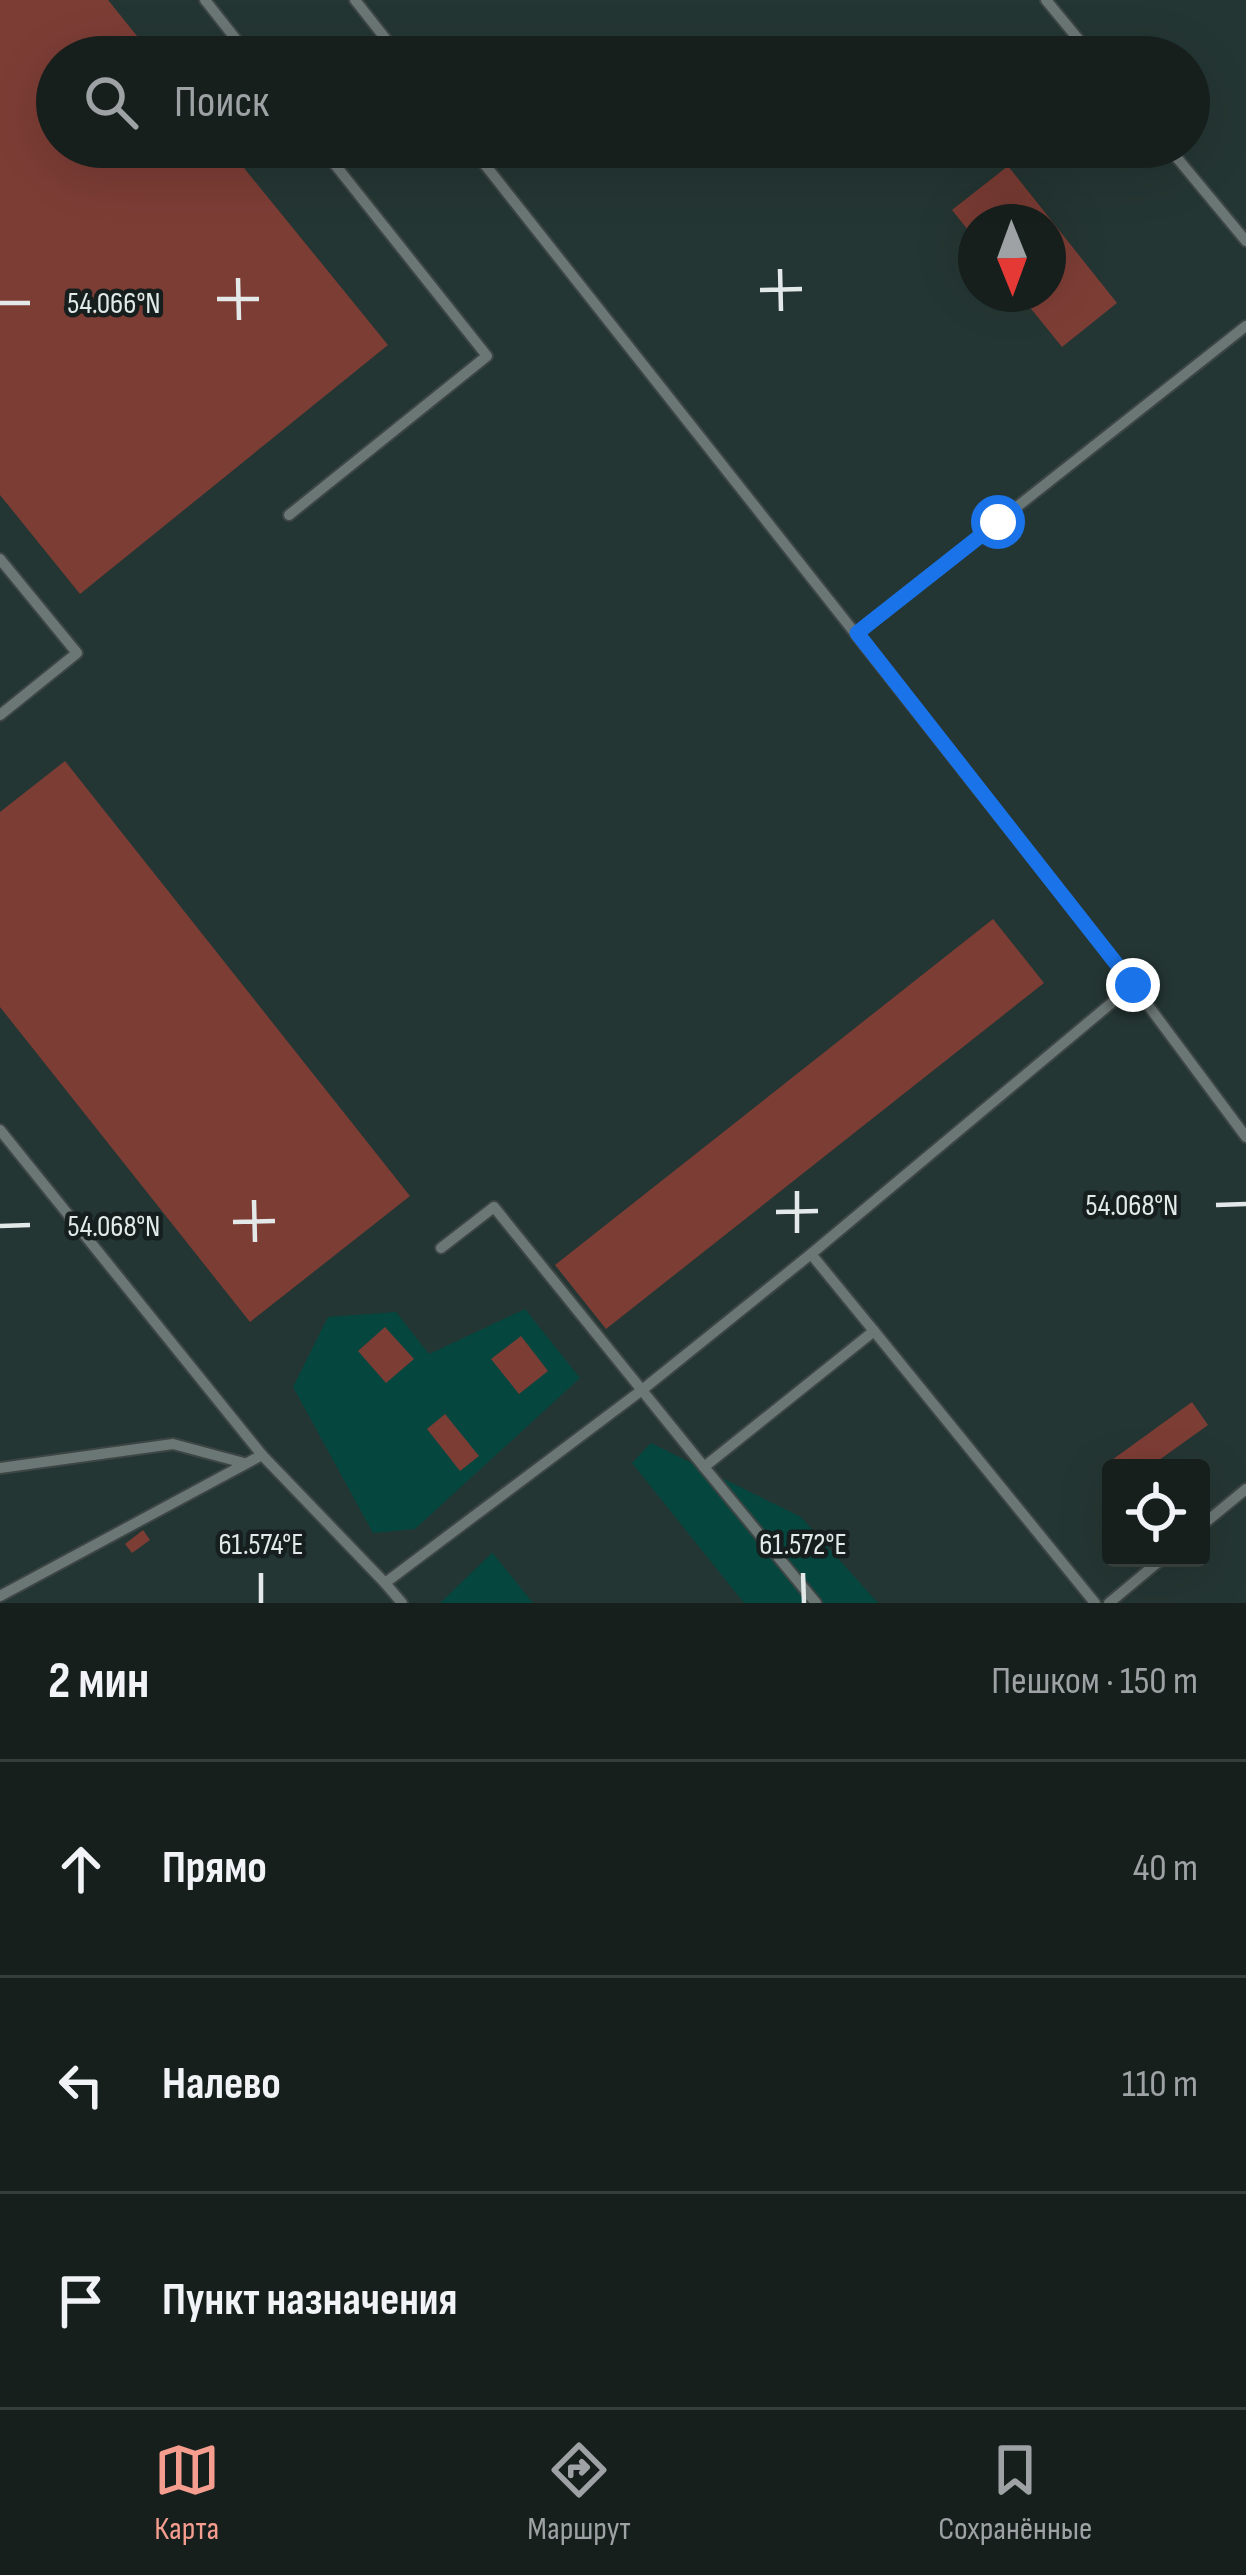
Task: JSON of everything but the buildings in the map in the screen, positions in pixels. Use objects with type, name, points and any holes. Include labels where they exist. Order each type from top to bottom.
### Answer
[{"type":"lane","points":[[205,0],[233,36]]},
{"type":"lane","points":[[355,0],[383,36]]},
{"type":"lane","points":[[1046,0],[1076,36]]},
{"type":"lane","points":[[289,514],[488,356],[338,168]]},
{"type":"lane","points":[[488,168],[1133,985],[1246,1137]]},
{"type":"lane","points":[[1185,168],[1246,241]]},
{"type":"lane","points":[[857,633],[1246,326]]},
{"type":"lane","points":[[0,559],[76,653],[0,715]]},
{"type":"lane","points":[[385,1583],[642,1390],[1133,985]]},
{"type":"lane","points":[[0,1130],[262,1456],[402,1603]]},
{"type":"lane","points":[[441,1249],[494,1207],[816,1603]]},
{"type":"lane","points":[[811,1254],[1095,1603]]},
{"type":"lane","points":[[704,1467],[874,1331]]},
{"type":"lane","points":[[0,1468],[173,1444],[246,1464]]},
{"type":"lane","points":[[0,1595],[262,1456]]},
{"type":"lane","points":[[1210,1519],[1246,1489]]},
{"type":"lane","points":[[1109,1603],[1152,1567]]},
{"type":"shaded area","points":[[0,0],[1246,0],[1246,1603],[0,1603]]},
{"type":"green space","points":[[525,1309],[580,1378],[415,1529],[373,1533],[293,1387],[328,1317],[396,1312],[429,1354]]},
{"type":"green space","points":[[651,1443],[801,1517],[878,1603],[744,1603],[632,1463]]},
{"type":"green space","points":[[492,1553],[533,1603],[440,1603]]},
{"type":"route","points":[[998,522],[857,633],[1133,985]]}]
